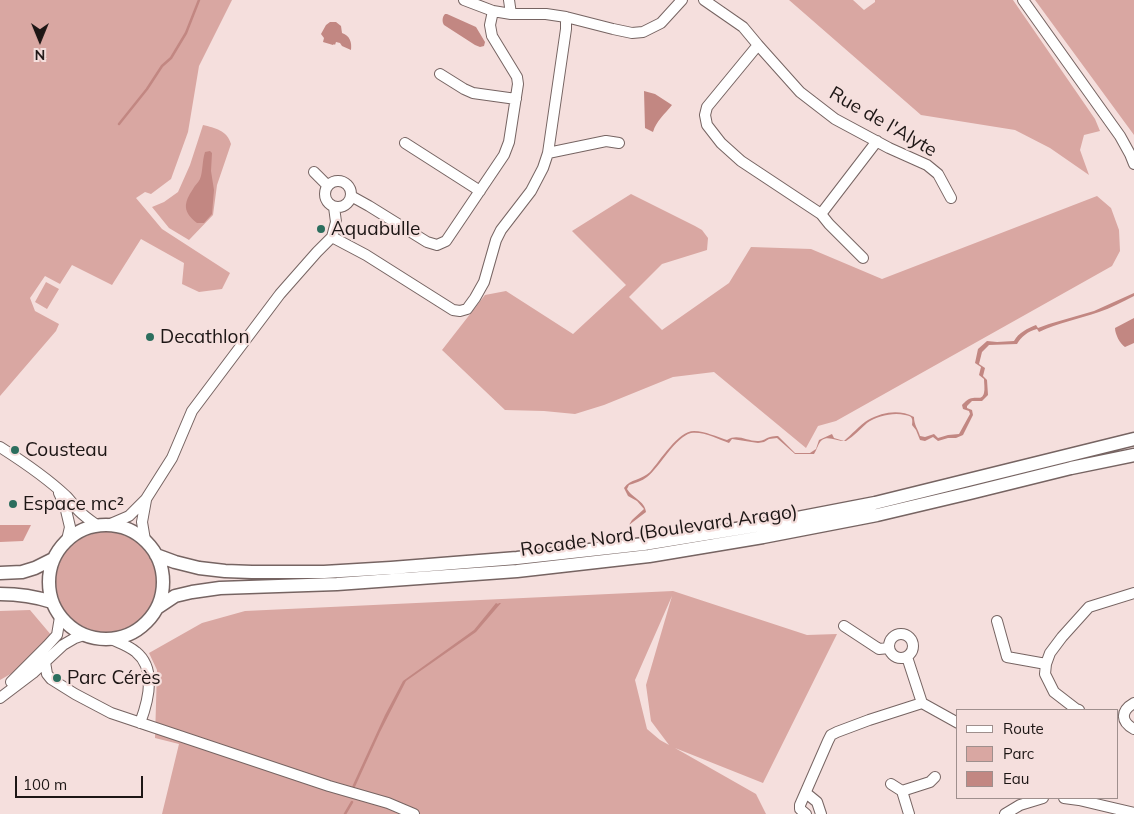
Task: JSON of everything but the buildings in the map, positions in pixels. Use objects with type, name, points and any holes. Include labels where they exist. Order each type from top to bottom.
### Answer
[{"type":"main road","name":"Rocade Nord (Boulevard Arago)","points":[[156,555],[199,568],[216,570],[324,572],[517,558],[644,544],[760,525],[875,503],[1134,439]]},
{"type":"main road","name":"Rocade Nord (Boulevard Arago)","points":[[157,608],[175,596],[220,588],[337,584],[527,570],[658,554],[763,537],[876,515],[1071,468],[1134,455]]},
{"type":"main road","points":[[103,526],[118,527],[136,534],[144,540],[156,555],[162,572],[162,590],[157,608],[149,620],[138,630],[126,636],[98,639],[84,636],[71,628],[60,617],[52,602],[48,588],[49,573],[53,559],[67,540],[82,531],[103,526]]},
{"type":"main road","points":[[0,573],[22,572],[53,559]]},
{"type":"main road","points":[[0,594],[23,594],[52,602]]},
{"type":"street","points":[[464,0],[493,11],[511,14],[546,14],[566,17],[632,33],[643,32],[661,22],[682,0]]},
{"type":"street","points":[[509,0],[511,14]]},
{"type":"street","name":"Rue de l'Alyte","points":[[704,0],[743,28],[800,92],[835,119],[877,142],[927,165],[938,174],[951,198]]},
{"type":"street","points":[[1023,0],[1120,136],[1134,164]]},
{"type":"street","points":[[351,196],[427,242],[437,246],[446,241],[504,155],[508,145],[518,77],[492,36],[490,25],[493,11]]},
{"type":"street","points":[[332,238],[366,255],[453,310],[460,311],[466,309],[484,282],[496,240],[531,191],[543,168],[548,153],[566,29],[566,17]]},
{"type":"street","points":[[758,45],[707,107],[704,115],[707,125],[721,143],[741,161],[821,214],[863,258]]},
{"type":"street","points":[[440,74],[473,93],[516,99]]},
{"type":"street","points":[[548,153],[606,141],[619,143]]},
{"type":"street","points":[[821,214],[877,142]]},
{"type":"street","points":[[405,143],[480,191]]},
{"type":"street","points":[[314,172],[328,186]]},
{"type":"street","points":[[334,181],[343,182],[350,188],[351,196],[350,200],[343,206],[334,207],[325,198],[325,190],[334,181]]},
{"type":"street","points":[[0,447],[24,462],[67,497],[85,517],[103,526],[129,516],[146,499],[172,458],[192,411],[280,294],[332,238],[336,222],[334,207]]},
{"type":"street","points":[[50,483],[60,493],[65,506],[70,527],[67,540]]},
{"type":"street","points":[[144,540],[142,522],[146,499]]},
{"type":"street","points":[[1076,709],[1054,692],[1046,674],[1046,664],[1050,653],[1089,607],[1134,592]]},
{"type":"street","points":[[0,692],[57,635],[60,617]]},
{"type":"street","points":[[997,620],[1007,657],[1046,664]]},
{"type":"street","points":[[844,626],[879,649],[889,648]]},
{"type":"street","points":[[896,635],[904,635],[911,639],[912,651],[903,658],[896,657],[890,652],[889,648],[889,644],[896,635]]},
{"type":"street","points":[[0,698],[33,673],[63,645],[75,638],[84,636]]},
{"type":"street","points":[[112,639],[128,646],[138,653],[144,661],[147,670],[148,692],[146,706],[140,723]]},
{"type":"street","points":[[907,656],[922,703],[956,722]]},
{"type":"street","points":[[45,662],[47,674],[51,679],[112,713],[414,814]]},
{"type":"street","points":[[806,814],[800,809],[800,805],[831,735],[869,720],[922,703]]},
{"type":"street","points":[[1134,703],[1128,706],[1120,717],[1134,729]]},
{"type":"street","points":[[902,791],[930,782],[936,777]]},
{"type":"street","points":[[891,784],[902,791],[908,814]]},
{"type":"street","points":[[806,793],[817,802],[821,814]]},
{"type":"street","points":[[1005,814],[1019,801],[1035,799]]},
{"type":"street","points":[[1072,799],[1108,810],[1134,813]]},
{"type":"green space","points":[[0,0],[232,0],[199,66],[188,132],[171,179],[151,194],[145,192],[136,198],[162,229],[230,273],[222,289],[199,292],[182,284],[184,263],[141,239],[112,285],[72,265],[60,284],[45,276],[30,298],[35,311],[59,324],[56,331],[0,396]]},
{"type":"green space","points":[[789,0],[853,0],[864,10],[875,0],[1013,0],[1095,119],[1100,131],[1084,135],[1080,150],[1089,175],[1050,148],[1015,130],[921,115]]},
{"type":"green space","points":[[1035,0],[1134,0],[1134,135]]},
{"type":"green space","points":[[203,125],[224,133],[231,144],[217,185],[213,215],[189,240],[169,228],[152,207],[164,202],[178,192],[190,165]]},
{"type":"green space","points":[[631,194],[702,230],[708,238],[707,250],[662,264],[629,297],[662,330],[729,283],[751,247],[811,249],[882,279],[1097,196],[1111,208],[1119,230],[1120,251],[1112,266],[836,421],[818,426],[806,448],[714,372],[673,377],[604,405],[575,414],[505,410],[442,350],[485,295],[506,291],[573,334],[626,285],[572,231]]},
{"type":"green space","points":[[46,282],[59,289],[47,309],[35,302]]},
{"type":"green space","points":[[106,532],[125,536],[142,546],[152,563],[156,582],[152,601],[142,618],[125,628],[106,632],[87,628],[70,618],[60,601],[56,582],[60,563],[70,546],[87,536]]},
{"type":"green space","points":[[673,591],[807,635],[837,634],[763,783],[675,748],[756,794],[766,814],[162,814],[179,744],[155,738],[157,670],[149,653],[202,623],[245,611]],"holes":[[[672,596],[646,685],[651,721],[669,745],[647,729],[635,680]]]},
{"type":"green space","points":[[30,610],[52,636],[14,672],[0,680],[0,611]]},
{"type":"shaded area","points":[[0,525],[31,525],[23,541],[0,542]]},
{"type":"water","points":[[445,14],[476,27],[485,42],[484,46],[475,45],[444,25],[443,17]]},
{"type":"water","points":[[330,22],[336,22],[341,26],[342,33],[350,40],[351,50],[340,43],[336,42],[333,45],[323,42],[324,38],[321,34]]},
{"type":"water","points":[[644,91],[655,94],[672,105],[658,121],[653,132],[645,128]]},
{"type":"water","points":[[210,151],[212,153],[211,171],[214,190],[212,214],[204,223],[197,223],[189,215],[186,203],[200,179],[205,152]]},
{"type":"water","points":[[1134,293],[1134,296],[1103,310],[1039,332],[1037,329],[1031,331],[1017,344],[989,345],[982,352],[979,364],[985,368],[983,376],[987,380],[988,395],[982,401],[972,401],[967,406],[967,408],[972,410],[973,415],[963,435],[938,441],[933,437],[925,441],[920,440],[912,425],[912,418],[907,415],[895,414],[885,415],[867,423],[844,441],[868,420],[885,413],[897,412],[914,417],[920,436],[925,437],[934,434],[938,438],[959,434],[970,414],[969,411],[963,409],[962,405],[967,400],[981,397],[984,393],[984,379],[979,375],[981,367],[975,363],[978,349],[987,341],[1014,341],[1021,333],[1033,326],[1036,325],[1038,328],[1094,311]]},
{"type":"water","points":[[1134,318],[1134,343],[1125,347],[1118,339],[1115,328]]},
{"type":"water","points":[[688,432],[702,432],[727,440],[735,437],[762,441],[778,436],[795,453],[810,453],[816,449],[819,440],[832,434],[834,438],[844,441],[830,438],[824,439],[819,443],[814,454],[795,454],[777,438],[758,443],[732,439],[729,443],[700,433],[691,433],[673,446],[647,477],[629,485],[627,489],[641,502],[646,512],[629,525],[644,509],[637,501],[628,496],[624,488],[629,483],[650,472],[670,447]]},
{"type":"water","points":[[496,603],[501,603],[476,632],[406,681],[354,789],[352,787],[403,681],[474,630]]},
{"type":"waterway","points":[[119,124],[147,89],[162,66],[171,58],[186,33],[199,0]]},
{"type":"waterway","points":[[345,814],[352,802]]},
{"type":"place","name":"Aquabulle","points":[[321,229]]},
{"type":"place","name":"Decathlon","points":[[150,337]]},
{"type":"place","name":"Cousteau","points":[[15,450]]},
{"type":"place","name":"Espace mc²","points":[[13,504]]},
{"type":"place","name":"Parc Cérès","points":[[57,678]]}]
